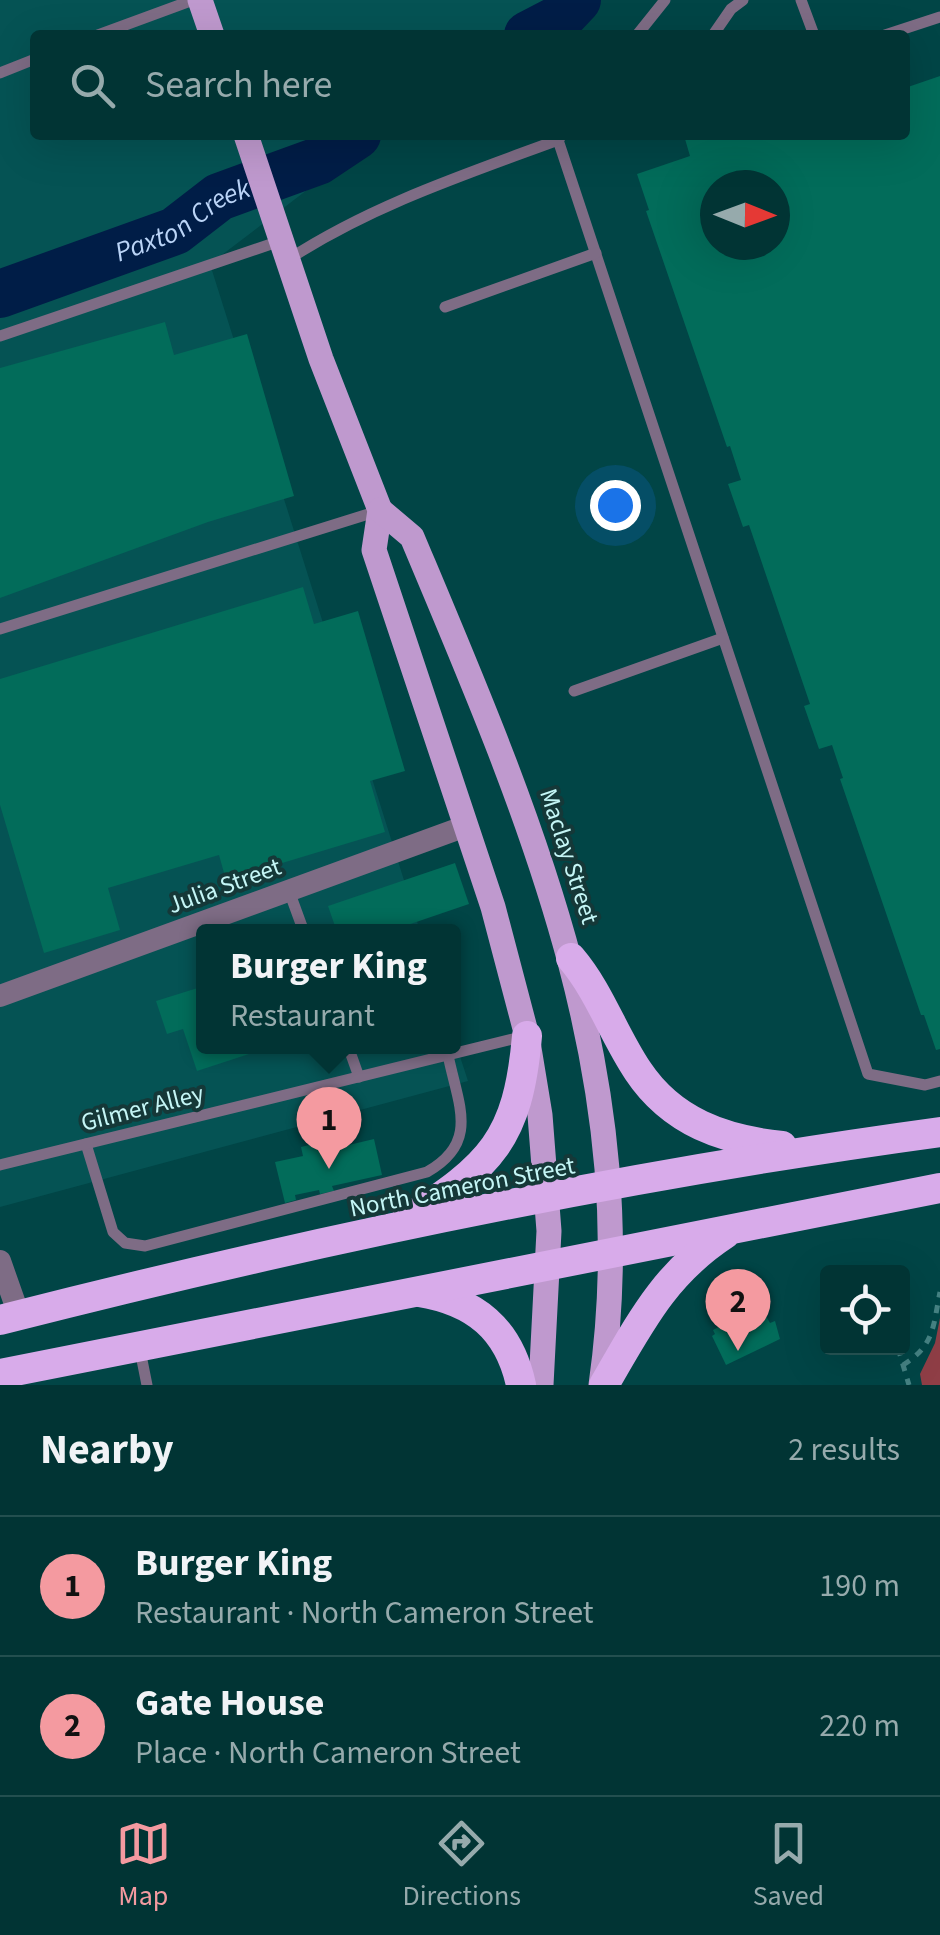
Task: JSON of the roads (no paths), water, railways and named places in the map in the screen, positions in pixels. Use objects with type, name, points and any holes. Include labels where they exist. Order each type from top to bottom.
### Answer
[{"type":"highway","points":[[571,958],[591,982],[638,1072],[670,1106],[730,1138],[805,1151]]},
{"type":"highway","points":[[390,1230],[464,1181],[501,1141],[521,1094],[527,1036]]},
{"type":"highway","name":"North Cameron Street","points":[[10,1318],[390,1230],[805,1151],[940,1132]]},
{"type":"highway","points":[[0,1374],[940,1188]]},
{"type":"highway","points":[[602,1385],[670,1278],[702,1249],[734,1228]]},
{"type":"highway","points":[[411,1291],[454,1300],[485,1317],[508,1344],[521,1385]]},
{"type":"main road","points":[[197,0],[210,30]]},
{"type":"main road","name":"Maclay Street","points":[[250,147],[321,359],[380,510],[412,536],[511,772],[552,888],[594,1064],[608,1187],[608,1321],[602,1385]]},
{"type":"main road","name":"Maclay Street","points":[[380,510],[374,550],[506,950],[527,1036],[540,1115],[547,1199],[549,1263],[541,1385]]},
{"type":"street","name":"Julia Street","points":[[198,924],[466,826]]},
{"type":"street","name":"Julia Street","points":[[0,996],[196,925]]},
{"type":"street","points":[[0,1261],[10,1318]]},
{"type":"lane","points":[[112,30],[197,0]]},
{"type":"lane","points":[[641,30],[665,0]]},
{"type":"lane","points":[[716,30],[742,0]]},
{"type":"lane","points":[[801,0],[812,30]]},
{"type":"lane","points":[[900,30],[940,17]]},
{"type":"lane","points":[[0,72],[30,61]]},
{"type":"lane","points":[[0,336],[285,250],[555,140]]},
{"type":"lane","points":[[561,140],[868,1074],[925,1086],[940,1081]]},
{"type":"lane","points":[[445,307],[596,253]]},
{"type":"lane","points":[[0,629],[380,510]]},
{"type":"lane","points":[[574,691],[723,638]]},
{"type":"lane","points":[[289,891],[301,924]]},
{"type":"lane","name":"Gilmer Alley","points":[[461,1052],[527,1036]]},
{"type":"lane","points":[[351,1054],[359,1076]]},
{"type":"lane","name":"Gilmer Alley","points":[[0,1165],[452,1054]]},
{"type":"lane","points":[[86,1144],[113,1232],[125,1243],[146,1246],[426,1172],[446,1161],[458,1146],[462,1128],[448,1055]]},
{"type":"lane","points":[[140,1345],[147,1385]]},
{"type":"waterway","name":"Paxton Creek","points":[[538,30],[559,19],[577,0]]},
{"type":"waterway","name":"Paxton Creek","points":[[0,294],[175,231],[219,197],[318,161],[350,140]]},
{"type":"place","name":"Burger King","points":[[329,1169]]},
{"type":"place","name":"Gate House","points":[[738,1351]]}]
